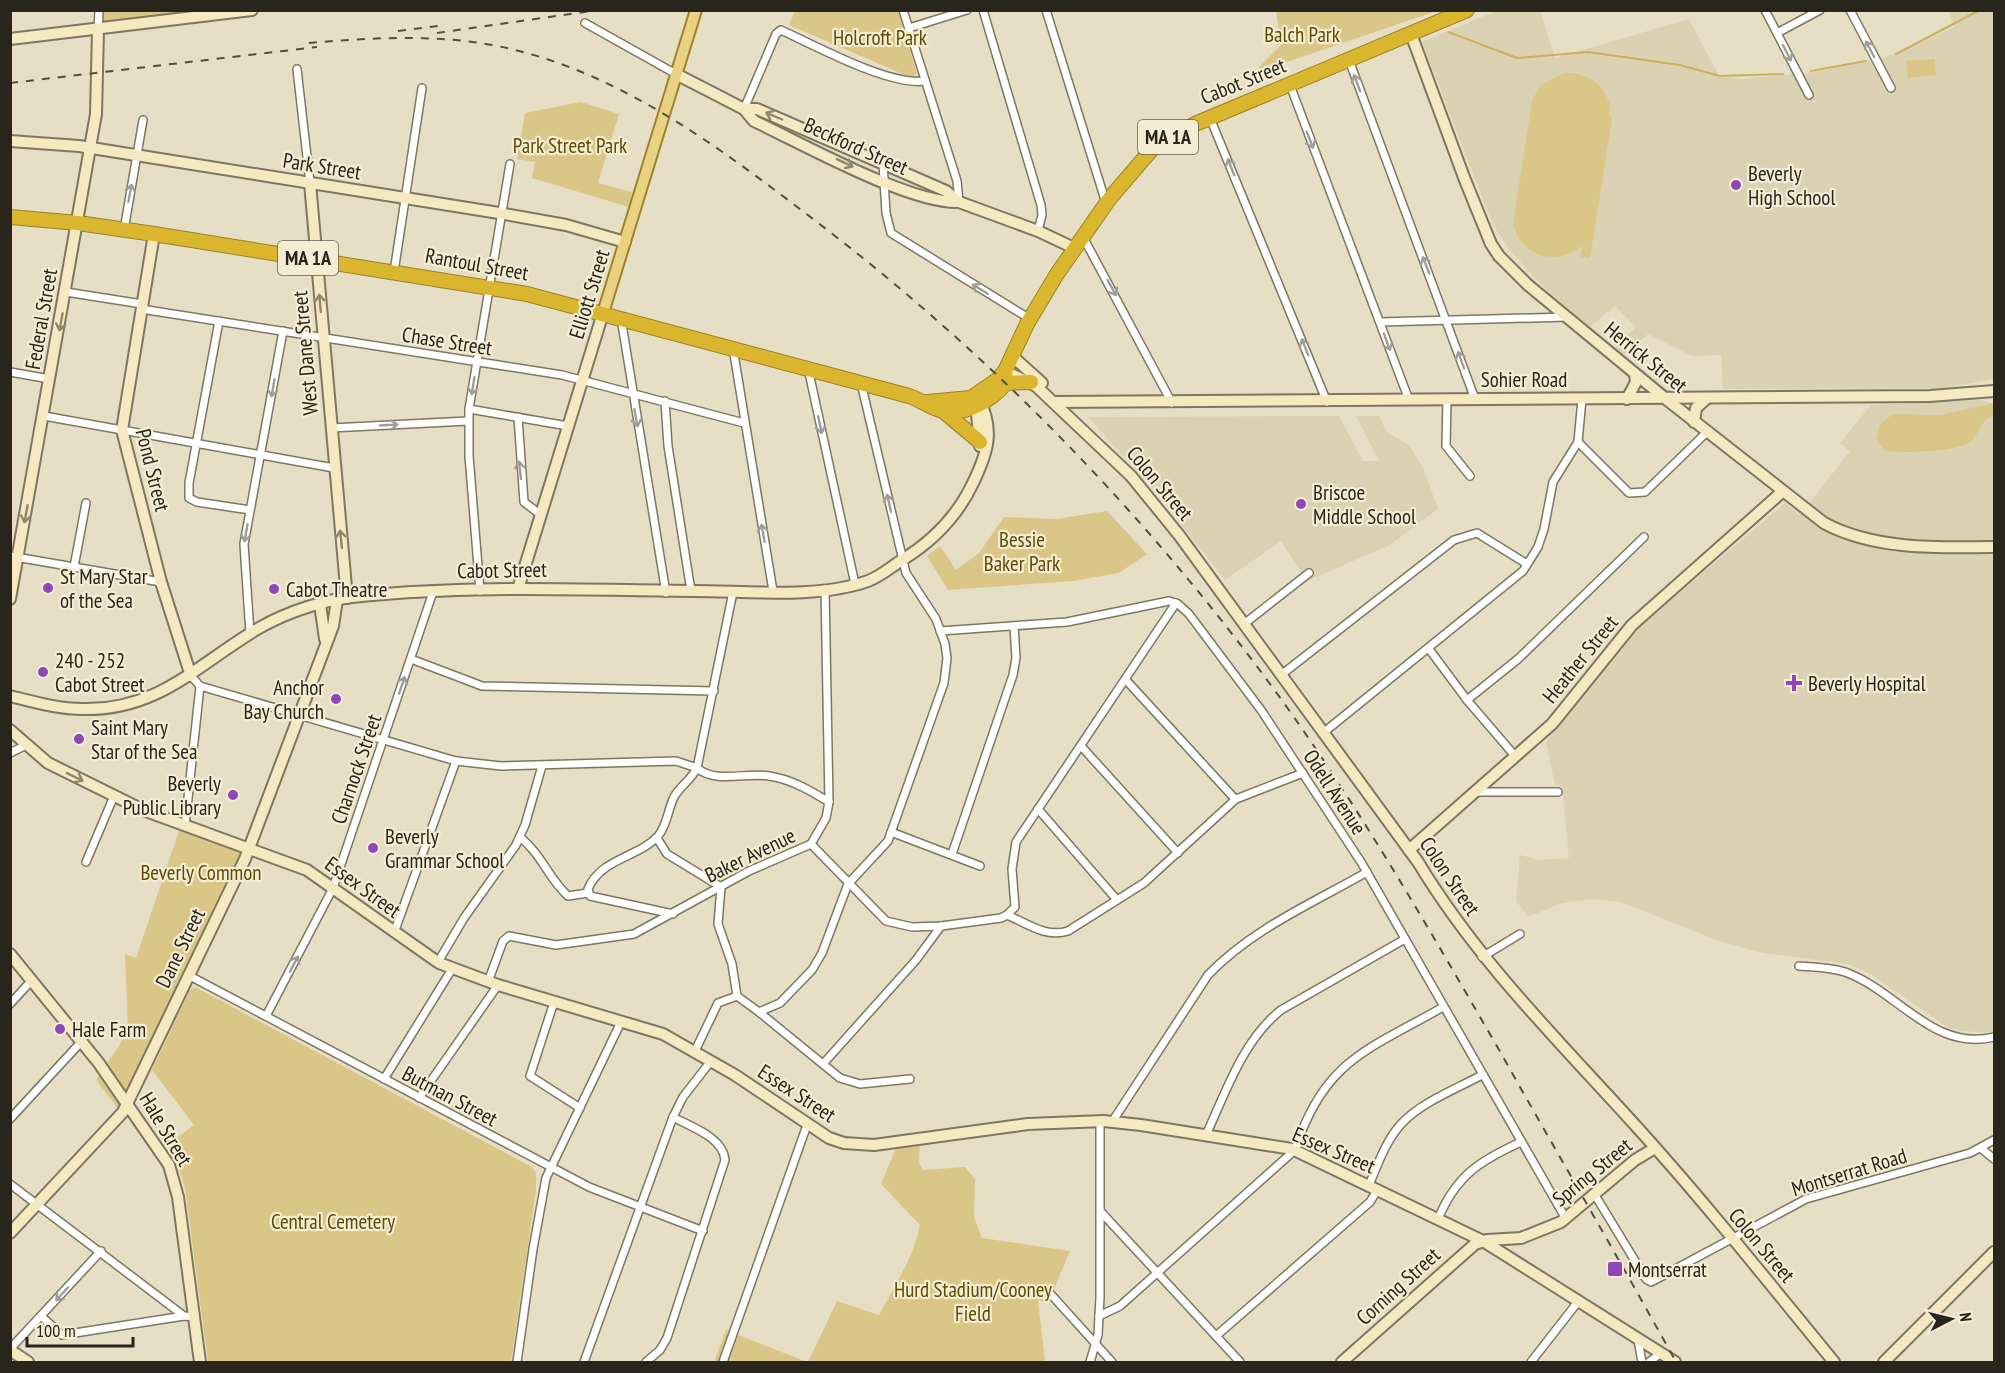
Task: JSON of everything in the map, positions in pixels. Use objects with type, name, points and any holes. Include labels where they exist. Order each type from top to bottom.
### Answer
[{"type":"highway","name":"Cabot Street","points":[[976,401],[1006,377],[1012,356],[1030,319],[1078,242],[1142,159],[1159,143],[1210,118],[1467,10]]},
{"type":"highway","name":"Rantoul Street","points":[[10,217],[78,223],[154,234],[541,297],[927,402],[943,411],[980,442]]},
{"type":"highway","points":[[1006,377],[1031,382]]},
{"type":"highway","name":"Rantoul Street","points":[[927,402],[976,401]]},
{"type":"highway","points":[[943,411],[976,401]]},
{"type":"main road","points":[[10,39],[252,10]]},
{"type":"main road","name":"Elliott Street","points":[[518,589],[696,10]]},
{"type":"main road","name":"Federal Street","points":[[10,599],[15,557],[44,416],[98,101],[98,30]]},
{"type":"main road","name":"Herrick Street","points":[[1411,34],[1491,244],[1510,268],[1694,422],[1824,523],[1860,538],[1907,544],[1995,547]]},
{"type":"main road","name":"Beckford Street","points":[[676,74],[744,109],[754,121],[884,182],[943,203],[959,202]]},
{"type":"main road","name":"Beckford Street","points":[[744,109],[757,109],[883,163],[946,191],[959,202],[1038,231],[1078,242]]},
{"type":"main road","name":"Park Street","points":[[10,141],[90,147],[500,213],[566,225],[625,242]]},
{"type":"main road","name":"West Dane Street","points":[[310,183],[331,428],[342,599]]},
{"type":"main road","name":"Pond Street","points":[[154,234],[122,430],[161,582],[191,676]]},
{"type":"main road","name":"Colon Street","points":[[1012,356],[1044,386],[1052,400]]},
{"type":"main road","points":[[1627,399],[1636,382],[1635,374]]},
{"type":"main road","name":"Colon Street","points":[[1031,382],[1131,476],[1179,535],[1409,850],[1443,904],[1482,957],[1655,1148],[1834,1362]]},
{"type":"main road","name":"Sohier Road","points":[[1052,400],[1172,403],[1447,399],[1706,399],[1930,396],[1995,391]]},
{"type":"main road","points":[[1694,422],[1696,408],[1706,399]]},
{"type":"main road","name":"Cabot Street","points":[[976,401],[980,442],[976,476]]},
{"type":"main road","name":"Cabot Street","points":[[10,696],[57,706],[94,709],[159,693],[191,676],[275,619],[342,599],[518,589],[733,592],[825,589],[855,584],[877,577],[903,560],[932,540],[949,522],[983,466],[987,446],[986,424],[976,401]]},
{"type":"main road","name":"Heather Street","points":[[1409,850],[1552,724],[1632,625],[1782,492]]},
{"type":"main road","name":"Dane Street","points":[[10,1233],[116,1121],[128,1102],[249,849],[342,599]]},
{"type":"main road","name":"Dane Street","points":[[320,604],[325,645]]},
{"type":"main road","name":"Essex Street","points":[[10,730],[48,763],[114,796],[185,826],[299,866],[394,933],[438,962],[453,969],[493,984],[663,1034],[711,1060],[829,1138],[844,1143],[874,1145],[1028,1124],[1100,1121],[1295,1150],[1483,1241],[1668,1359]]},
{"type":"main road","name":"Hale Street","points":[[10,954],[82,1041],[128,1102],[157,1145],[173,1174],[189,1316],[200,1362]]},
{"type":"main road","name":"Spring Street","points":[[1483,1241],[1521,1238],[1566,1219],[1635,1160],[1655,1148]]},
{"type":"main road","name":"Corning Street","points":[[1342,1362],[1464,1252],[1483,1241]]},
{"type":"main road","points":[[1884,1362],[1995,1252]]},
{"type":"main road","points":[[10,1350],[28,1362]]},
{"type":"street","points":[[98,30],[99,10]]},
{"type":"street","points":[[903,10],[957,181],[959,202]]},
{"type":"street","points":[[909,28],[967,10]]},
{"type":"street","points":[[983,10],[1041,204],[1042,215],[1038,231]]},
{"type":"street","points":[[1046,10],[1106,204]]},
{"type":"street","points":[[1765,10],[1809,95]]},
{"type":"street","points":[[1777,33],[1820,10]]},
{"type":"street","points":[[1850,10],[1891,88]]},
{"type":"street","points":[[585,23],[676,74]]},
{"type":"street","points":[[744,109],[776,34],[781,30],[883,75],[911,81],[925,81]]},
{"type":"street","points":[[1349,60],[1475,399]]},
{"type":"street","name":"West Dane Street","points":[[297,69],[310,183]]},
{"type":"street","points":[[1290,85],[1409,400]]},
{"type":"street","points":[[394,272],[422,88]]},
{"type":"street","points":[[1210,118],[1327,402]]},
{"type":"street","points":[[124,230],[143,120]]},
{"type":"street","points":[[883,163],[886,213],[891,233],[1030,319]]},
{"type":"street","points":[[480,591],[468,421],[500,213],[510,164]]},
{"type":"street","points":[[1078,242],[1172,403]]},
{"type":"street","name":"Chase Street","points":[[66,292],[219,321],[583,379],[744,423]]},
{"type":"street","points":[[1380,322],[1566,316]]},
{"type":"street","points":[[621,318],[666,592]]},
{"type":"street","points":[[219,321],[189,483],[189,498],[201,503],[250,510]]},
{"type":"street","points":[[250,634],[244,553],[283,331]]},
{"type":"street","points":[[733,348],[773,591]]},
{"type":"street","points":[[808,368],[855,584]]},
{"type":"street","points":[[10,372],[50,379]]},
{"type":"street","points":[[759,1012],[780,1003],[812,970],[822,953],[848,884],[880,852],[891,832],[944,683],[947,658],[940,631],[906,573],[861,384]]},
{"type":"street","points":[[1447,399],[1446,446],[1470,476]]},
{"type":"street","points":[[1323,733],[1523,572],[1538,547],[1544,529],[1553,482],[1578,442],[1582,399]]},
{"type":"street","points":[[664,401],[668,446],[691,591]]},
{"type":"street","points":[[469,409],[568,426]]},
{"type":"street","points":[[44,416],[334,468]]},
{"type":"street","points":[[518,417],[524,502],[541,515]]},
{"type":"street","points":[[331,428],[468,421]]},
{"type":"street","points":[[1578,442],[1629,493],[1639,493],[1645,492],[1707,432]]},
{"type":"street","points":[[74,567],[86,503]]},
{"type":"street","points":[[1281,675],[1454,540],[1477,533],[1527,564]]},
{"type":"street","points":[[1467,700],[1518,659],[1644,537]]},
{"type":"street","points":[[15,557],[161,582]]},
{"type":"street","points":[[1244,624],[1309,573]]},
{"type":"street","points":[[811,844],[826,818],[829,801],[825,589]]},
{"type":"street","name":"Charnock Street","points":[[266,1016],[333,888],[434,592]]},
{"type":"street","points":[[588,893],[596,876],[619,858],[657,838],[677,791],[693,776],[697,768],[733,592]]},
{"type":"street","points":[[940,631],[1089,619],[1169,601],[1176,603],[1016,842],[1013,852],[1015,907],[1007,915],[1047,933],[1058,934],[1068,931],[1144,883],[1235,799],[1303,774]]},
{"type":"street","name":"Odell Avenue","points":[[1176,603],[1189,614],[1261,710],[1367,872],[1566,1219]]},
{"type":"street","points":[[952,854],[1013,675],[1016,658],[1014,626]]},
{"type":"street","points":[[1429,649],[1467,700],[1515,756]]},
{"type":"street","points":[[411,659],[482,686],[714,692]]},
{"type":"street","points":[[191,676],[200,686],[456,761],[501,766],[676,761],[712,776],[757,774],[782,778],[829,801]]},
{"type":"street","points":[[1126,680],[1235,799]]},
{"type":"street","points":[[185,826],[200,686]]},
{"type":"street","points":[[10,753],[26,745]]},
{"type":"street","points":[[1081,746],[1178,853]]},
{"type":"street","points":[[394,933],[456,761]]},
{"type":"street","points":[[438,962],[464,918],[509,857],[520,837],[542,766]]},
{"type":"street","points":[[1474,792],[1558,792]]},
{"type":"street","points":[[86,862],[114,796]]},
{"type":"street","points":[[1038,809],[1117,900]]},
{"type":"street","points":[[891,832],[980,866]]},
{"type":"street","points":[[520,837],[537,852],[559,888],[568,896],[588,893],[590,896],[673,914]]},
{"type":"street","points":[[657,838],[667,854],[720,887],[718,924],[732,963],[737,996],[840,1078],[860,1084],[910,1078]]},
{"type":"street","name":"Baker Avenue","points":[[493,984],[503,941],[510,936],[556,945],[622,938],[673,914],[768,861],[811,844],[886,921],[912,927],[941,926],[1007,915]]},
{"type":"street","points":[[1112,1122],[1208,975],[1221,962],[1242,944],[1367,872]]},
{"type":"street","points":[[823,1064],[916,960],[941,926]]},
{"type":"street","points":[[1482,957],[1520,934]]},
{"type":"street","points":[[1206,1135],[1249,1045],[1264,1023],[1281,1010],[1405,939]]},
{"type":"street","points":[[1799,966],[1827,967],[1846,972],[1870,985],[1935,1031],[1948,1036],[1969,1039],[1995,1037]]},
{"type":"street","points":[[384,1079],[453,969]]},
{"type":"street","name":"Butman Street","points":[[188,975],[550,1168],[613,1198],[702,1231]]},
{"type":"street","points":[[10,1004],[32,980]]},
{"type":"street","points":[[419,1098],[493,984]]},
{"type":"street","points":[[695,1051],[718,1004],[737,996]]},
{"type":"street","points":[[554,1002],[530,1076],[579,1108]]},
{"type":"street","points":[[1099,1316],[1120,1306],[1295,1150],[1302,1127],[1321,1090],[1343,1066],[1443,1007]]},
{"type":"street","points":[[517,1362],[541,1194],[550,1168],[621,1022]]},
{"type":"street","points":[[10,1119],[82,1041]]},
{"type":"street","points":[[584,1362],[673,1118],[683,1097],[711,1060]]},
{"type":"street","points":[[1216,1336],[1370,1202],[1393,1136],[1401,1124],[1426,1106],[1482,1075]]},
{"type":"street","points":[[646,1362],[660,1350],[667,1338],[722,1173],[724,1152],[717,1142],[673,1118]]},
{"type":"street","points":[[1090,1362],[1096,1346],[1099,1316],[1100,1121]]},
{"type":"street","points":[[723,1362],[807,1125]]},
{"type":"street","name":"Montserrat Road","points":[[1595,1195],[1648,1281],[1651,1282],[1806,1199],[1982,1149],[1995,1140]]},
{"type":"street","points":[[1438,1219],[1447,1197],[1467,1172],[1521,1142]]},
{"type":"street","points":[[1982,1149],[1995,1159]]},
{"type":"street","points":[[10,1184],[189,1316]]},
{"type":"street","points":[[1101,1212],[1240,1362]]},
{"type":"street","points":[[10,1350],[101,1251]]},
{"type":"street","points":[[1047,1290],[1112,1362]]},
{"type":"street","points":[[1531,1362],[1577,1303]]},
{"type":"street","points":[[41,1316],[62,1335],[189,1316]]},
{"type":"street","points":[[1638,1340],[1642,1362]]},
{"type":"street","points":[[1649,1362],[1668,1359]]},
{"type":"shaded area","name":"Beverly High School","points":[[1496,11],[1540,11],[1555,58],[1689,19],[1719,76],[1741,79],[1815,72],[1884,58],[1955,27],[1948,11],[1994,11],[1994,379],[1942,388],[1723,389],[1721,355],[1692,356],[1648,334],[1624,356],[1615,347],[1636,327],[1615,306],[1590,327],[1546,290],[1510,251],[1493,225],[1422,42]]},
{"type":"shaded area","name":"Beverly Hospital","points":[[1981,400],[1994,404],[1994,1031],[1982,1033],[1950,1029],[1869,973],[1847,964],[1763,953],[1719,941],[1621,902],[1591,899],[1562,903],[1528,917],[1516,901],[1520,855],[1539,860],[1569,858],[1562,787],[1555,785],[1546,742],[1632,633],[1785,503],[1800,515],[1850,451],[1840,443],[1871,405]]},
{"type":"shaded area","name":"Briscoe Middle School","points":[[1339,416],[1363,461],[1379,461],[1356,416],[1379,416],[1386,431],[1409,445],[1423,468],[1438,509],[1390,545],[1307,581],[1281,541],[1225,580],[1161,498],[1088,417]]},
{"type":"green space","name":"Balch Park","points":[[1276,10],[1437,11],[1275,66],[1262,81],[1258,80],[1259,67],[1281,45]]},
{"type":"green space","points":[[99,11],[252,11],[98,30]]},
{"type":"green space","name":"Holcroft Park","points":[[795,11],[898,11],[917,73],[912,78],[789,25]]},
{"type":"green space","points":[[1935,59],[1936,75],[1908,78],[1906,61]]},
{"type":"green space","points":[[1564,73],[1585,76],[1597,84],[1609,102],[1612,120],[1590,258],[1581,257],[1582,246],[1561,256],[1551,257],[1531,251],[1517,235],[1513,224],[1532,100],[1541,85]]},
{"type":"green space","name":"Park Street Park","points":[[581,102],[619,114],[598,183],[632,192],[629,207],[532,178],[535,162],[517,159],[525,113]]},
{"type":"green space","points":[[1994,403],[1994,415],[1984,422],[1967,444],[1945,449],[1905,452],[1885,451],[1877,440],[1880,424],[1893,414],[1941,415]]},
{"type":"green space","name":"Bessie Baker Park","points":[[1107,511],[1147,554],[1119,573],[1073,581],[948,590],[927,556],[940,546],[956,570],[979,553],[1004,517],[1056,519]]},
{"type":"green space","name":"Beverly Common","points":[[181,825],[248,852],[120,1111],[96,1080],[128,1032],[125,954],[136,958]]},
{"type":"green space","name":"Central Cemetery","points":[[195,987],[532,1167],[536,1173],[536,1190],[511,1362],[208,1362],[185,1187],[177,1163],[167,1145],[194,1125],[152,1070],[190,990]]},
{"type":"green space","name":"Hurd Stadium/Cooney Field","points":[[920,1140],[919,1162],[923,1170],[965,1167],[975,1179],[974,1217],[982,1238],[1070,1251],[1048,1303],[1038,1300],[1045,1362],[808,1362],[837,1301],[879,1315],[903,1272],[920,1225],[881,1184],[899,1141]]},
{"type":"green space","points":[[726,1330],[807,1362],[714,1362]]},
{"type":"waterway","points":[[1896,54],[1980,10]]},
{"type":"waterway","points":[[1448,32],[1517,58],[1588,52],[1680,65],[1720,76],[1783,74]]},
{"type":"waterway","points":[[1811,71],[1866,61]]},
{"type":"railway","points":[[437,33],[598,10]]},
{"type":"railway","points":[[398,31],[445,25]]},
{"type":"railway","points":[[309,43],[388,38],[467,41],[519,51],[560,63],[599,80],[674,120],[779,193],[879,271],[1005,383],[1065,442],[1177,566],[1281,699],[1310,741],[1394,870],[1676,1362]]},
{"type":"railway","points":[[10,83],[317,47]]},
{"type":"place","name":"Beverly High School","points":[[1736,185]]},
{"type":"place","name":"Briscoe Middle School","points":[[1301,504]]},
{"type":"place","name":"St Mary Star of the Sea","points":[[48,588]]},
{"type":"place","name":"Cabot Theatre","points":[[274,589]]},
{"type":"place","name":"240 - 252 Cabot Street","points":[[43,672]]},
{"type":"place","name":"Beverly Hospital","points":[[1794,683]]},
{"type":"place","name":"Anchor Bay Church","points":[[336,699]]},
{"type":"place","name":"Saint Mary Star of the Sea","points":[[79,739]]},
{"type":"place","name":"Beverly Public Library","points":[[233,795]]},
{"type":"place","name":"Beverly Grammar School","points":[[373,848]]},
{"type":"place","name":"Hale Farm","points":[[60,1029]]},
{"type":"place","name":"Montserrat","points":[[1615,1269]]}]
